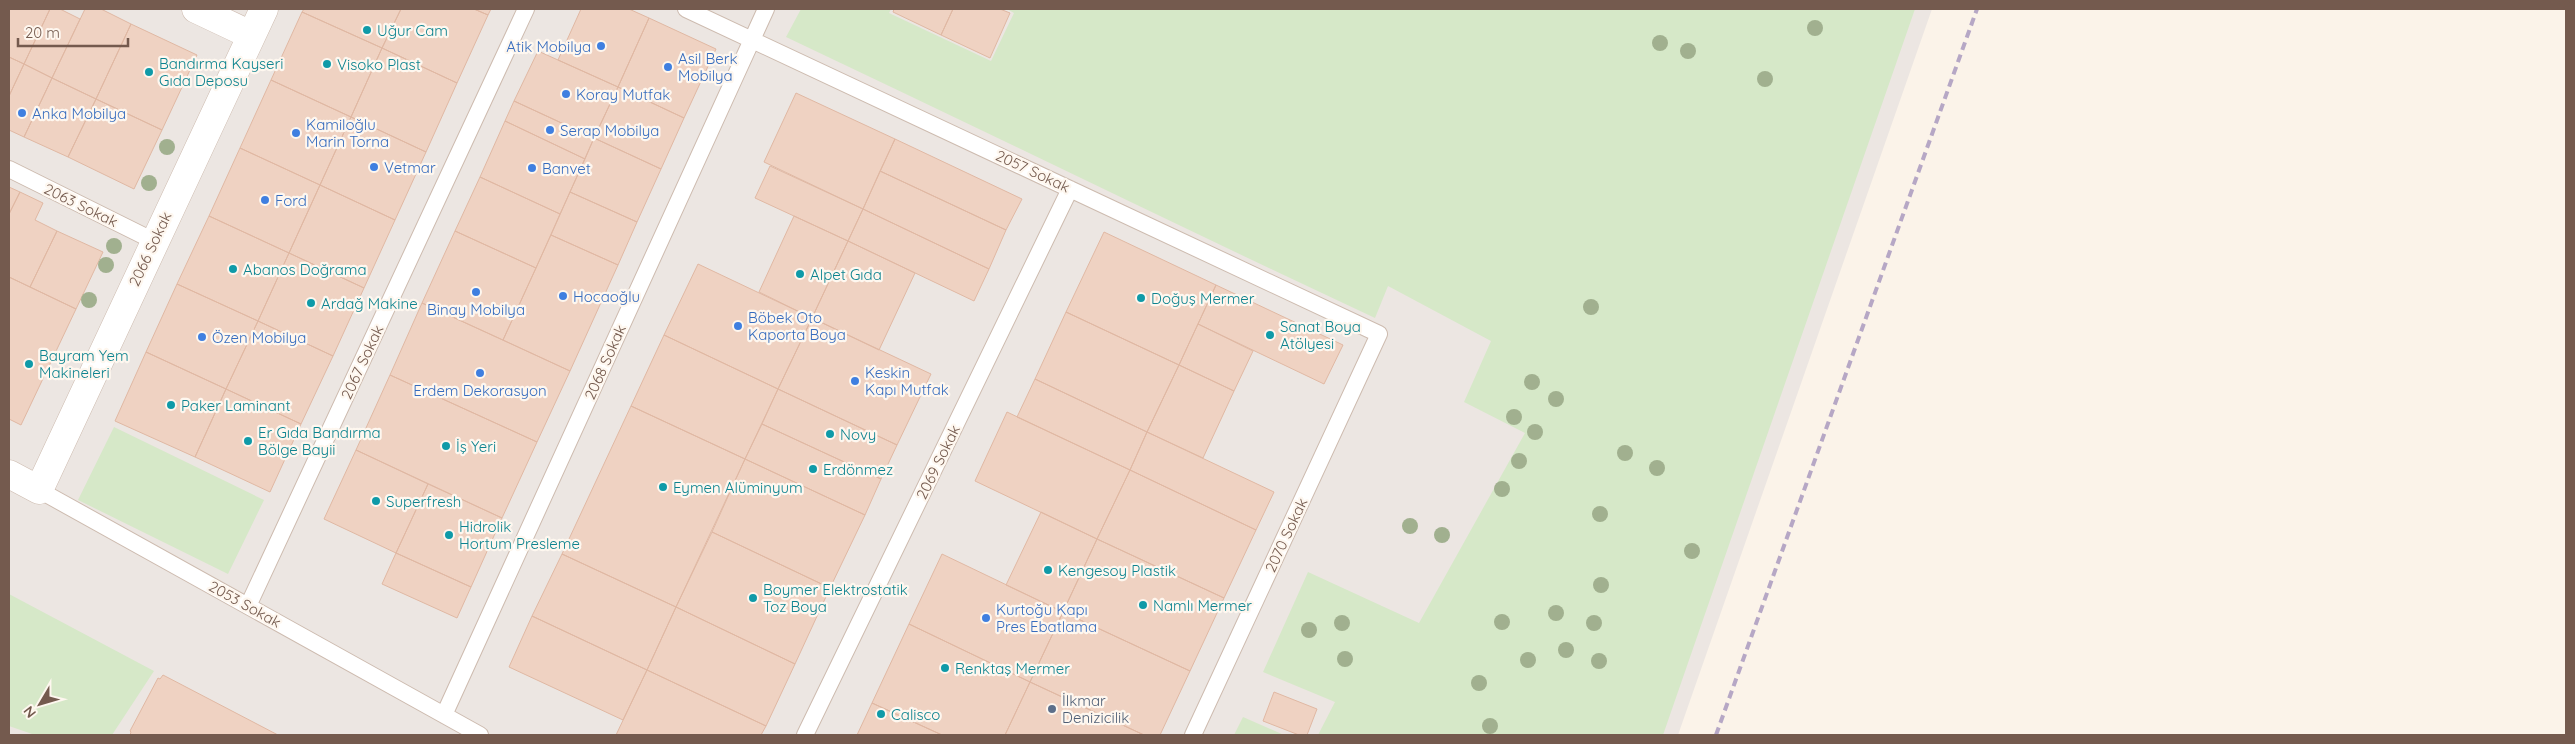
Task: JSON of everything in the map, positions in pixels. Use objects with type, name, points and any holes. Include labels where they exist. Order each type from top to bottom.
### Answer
[{"type":"street","points":[[196,9],[251,35]]},
{"type":"street","name":"2066 Sokak","points":[[39,490],[264,9]]},
{"type":"street","name":"2053 Sokak","points":[[9,474],[39,490]]},
{"type":"lane","name":"2067 Sokak","points":[[248,606],[526,9]]},
{"type":"lane","name":"2057 Sokak","points":[[686,9],[1379,334]]},
{"type":"lane","name":"2068 Sokak","points":[[444,715],[766,9]]},
{"type":"lane","name":"2063 Sokak","points":[[9,169],[154,241]]},
{"type":"lane","name":"2069 Sokak","points":[[805,735],[1070,189]]},
{"type":"lane","name":"2070 Sokak","points":[[1193,735],[1379,334]]},
{"type":"lane","name":"2053 Sokak","points":[[39,490],[480,735]]},
{"type":"shaded area","points":[[9,9],[1932,9],[1678,735],[9,735]]},
{"type":"green space","points":[[801,9],[891,9],[889,13],[991,61],[1014,13],[1007,9],[1915,9],[1663,735],[1318,735],[1335,702],[1263,672],[1308,572],[1419,623],[1525,433],[1464,402],[1491,341],[1388,286],[1375,318],[786,37]]},
{"type":"green space","points":[[114,427],[264,500],[228,574],[78,500]]},
{"type":"green space","points":[[9,594],[154,671],[112,735],[35,735],[9,726]]},
{"type":"green space","points":[[1243,717],[1284,735],[1234,735]]},
{"type":"building","points":[[9,9],[50,9],[24,64],[9,57]]},
{"type":"building","points":[[50,9],[60,9],[80,19],[52,78],[24,64]]},
{"type":"building","points":[[85,9],[101,9],[131,24],[96,99],[52,78]]},
{"type":"building","name":"Uğur Cam","points":[[304,9],[401,9],[382,48],[302,12]]},
{"type":"building","points":[[401,9],[474,9],[488,15],[457,83],[382,48]]},
{"type":"building","points":[[474,9],[491,9],[488,15]]},
{"type":"building","name":"Atik Mobilya","points":[[581,9],[629,9],[649,18],[618,87],[558,60]]},
{"type":"building","points":[[894,9],[953,9],[941,35],[893,12]]},
{"type":"building","points":[[953,9],[1000,9],[1010,13],[990,58],[941,35]]},
{"type":"building","name":"Visoko Plast","points":[[302,12],[382,48],[351,117],[271,80]]},
{"type":"building","name":"Asil Berk Mobilya","points":[[649,18],[716,49],[684,118],[618,87]]},
{"type":"building","name":"Bandırma Kayseri Gıda Deposu","points":[[131,24],[197,55],[162,130],[96,99]]},
{"type":"building","points":[[382,48],[457,83],[426,152],[351,117]]},
{"type":"building","name":"Koray Mutfak","points":[[538,51],[618,87],[594,138],[514,101]]},
{"type":"building","name":"Anka Mobilya","points":[[9,57],[24,64],[9,96]]},
{"type":"building","name":"Anka Mobilya","points":[[24,64],[52,78],[24,137],[9,130],[9,96]]},
{"type":"building","points":[[52,78],[96,99],[68,157],[24,137]]},
{"type":"building","name":"Kamiloğlu Marin Torna","points":[[271,80],[351,117],[320,185],[240,148]]},
{"type":"building","points":[[618,87],[684,118],[661,169],[594,138]]},
{"type":"building","points":[[796,93],[895,139],[863,209],[764,162]]},
{"type":"building","points":[[96,99],[162,130],[134,189],[68,157]]},
{"type":"building","name":"Serap Mobilya","points":[[514,101],[594,138],[585,159],[505,121]]},
{"type":"building","name":"Vetmar","points":[[351,117],[426,152],[395,220],[320,185]]},
{"type":"building","name":"Banvet","points":[[505,121],[585,159],[560,214],[480,177]]},
{"type":"building","points":[[594,138],[661,169],[637,222],[570,192]]},
{"type":"building","points":[[895,139],[1022,199],[1006,230],[880,171]]},
{"type":"building","name":"Ford","points":[[240,148],[320,185],[289,253],[209,216]]},
{"type":"building","points":[[770,166],[863,209],[848,241],[755,198]]},
{"type":"building","points":[[880,171],[1006,230],[989,269],[863,209]]},
{"type":"building","points":[[480,177],[560,214],[536,268],[455,231]]},
{"type":"building","points":[[320,185],[395,220],[364,288],[289,253]]},
{"type":"building","points":[[9,187],[20,192],[9,214]]},
{"type":"building","points":[[20,192],[43,203],[35,220],[57,231],[30,287],[9,277],[9,214]]},
{"type":"building","points":[[570,192],[637,222],[618,265],[551,235]]},
{"type":"building","points":[[863,209],[989,269],[974,301],[848,241]]},
{"type":"building","name":"Abanos Doğrama","points":[[209,216],[289,253],[258,321],[177,284]]},
{"type":"building","name":"Alpet Gıda","points":[[794,216],[848,241],[812,318],[759,292]]},
{"type":"building","points":[[57,231],[103,252],[76,309],[30,287]]},
{"type":"building","name":"Binay Mobilya","points":[[455,231],[536,268],[503,340],[422,303]]},
{"type":"building","name":"Doğuş Mermer","points":[[1104,232],[1216,285],[1179,365],[1066,312]]},
{"type":"building","name":"Hocaoğlu","points":[[551,235],[618,265],[570,371],[503,340]]},
{"type":"building","points":[[848,241],[915,273],[879,350],[812,318]]},
{"type":"building","name":"Ardağ Makine","points":[[289,253],[364,288],[333,356],[258,321]]},
{"type":"building","name":"Böbek Oto Kaporta Boya","points":[[698,264],[812,318],[778,389],[664,335]]},
{"type":"building","name":"Bayram Yem Makineleri","points":[[9,277],[76,309],[21,425],[9,419]]},
{"type":"building","name":"Özen Mobilya","points":[[177,284],[258,321],[226,389],[146,352]]},
{"type":"building","name":"Sanat Boya Atölyesi","points":[[1216,285],[1343,345],[1324,384],[1198,324]]},
{"type":"building","name":"Erdem Dekorasyon","points":[[422,303],[570,371],[537,442],[390,375]]},
{"type":"building","points":[[1066,312],[1179,365],[1147,432],[1035,379]]},
{"type":"building","name":"Keskin Kapı Mutfak","points":[[812,318],[931,374],[897,445],[778,389]]},
{"type":"building","points":[[258,321],[333,356],[301,424],[226,389]]},
{"type":"building","points":[[1198,324],[1253,351],[1234,391],[1179,365]]},
{"type":"building","points":[[664,335],[778,389],[745,459],[631,406]]},
{"type":"building","name":"Paker Laminant","points":[[146,352],[226,389],[195,457],[115,421]]},
{"type":"building","points":[[1179,365],[1234,391],[1203,458],[1147,432]]},
{"type":"building","name":"İş Yeri","points":[[390,375],[537,442],[502,518],[356,450]]},
{"type":"building","points":[[1035,379],[1147,432],[1130,470],[1017,417]]},
{"type":"building","name":"Er Gıda Bandırma Bölge Bayii","points":[[226,389],[301,424],[270,492],[195,457]]},
{"type":"building","name":"Novy","points":[[778,389],[897,445],[881,479],[762,424]]},
{"type":"building","name":"Eymen Alüminyum","points":[[631,406],[745,459],[676,607],[562,554]]},
{"type":"building","points":[[1007,412],[1130,470],[1097,539],[975,481]]},
{"type":"building","name":"Erdönmez","points":[[762,424],[881,479],[865,515],[745,459]]},
{"type":"building","points":[[1147,432],[1274,492],[1256,530],[1130,470]]},
{"type":"building","name":"Superfresh","points":[[356,450],[428,484],[396,553],[324,519]]},
{"type":"building","points":[[745,459],[865,515],[830,588],[712,532]]},
{"type":"building","points":[[1130,470],[1256,530],[1224,598],[1097,539]]},
{"type":"building","name":"Hidrolik Hortum Presleme","points":[[428,484],[502,518],[471,587],[396,553]]},
{"type":"building","name":"Kengesoy Plastik","points":[[1041,512],[1097,539],[1063,612],[1006,585]]},
{"type":"building","name":"Boymer Elektrostatik Toz Boya","points":[[712,532],[830,588],[795,664],[676,607]]},
{"type":"building","name":"Namlı Mermer","points":[[1097,539],[1224,598],[1190,671],[1063,612]]},
{"type":"building","points":[[396,553],[471,587],[457,618],[382,584]]},
{"type":"building","points":[[562,554],[676,607],[647,670],[532,616]]},
{"type":"building","name":"Kurtoğu Kapı Pres Ebatlama","points":[[942,554],[1063,612],[1030,682],[909,624]]},
{"type":"building","points":[[676,607],[795,664],[766,726],[647,670]]},
{"type":"building","points":[[1063,612],[1190,671],[1160,735],[1144,735],[1030,682]]},
{"type":"building","points":[[532,616],[647,670],[623,720],[509,667]]},
{"type":"building","name":"Renktaş Mermer","points":[[909,624],[1030,682],[1005,735],[942,735],[872,703]]},
{"type":"building","points":[[647,670],[766,726],[761,735],[616,735]]},
{"type":"building","points":[[163,675],[278,735],[130,735],[130,731],[158,678],[160,679]]},
{"type":"building","name":"İlkmar Denizicilik","points":[[1030,682],[1144,735],[1005,735]]},
{"type":"building","points":[[1274,692],[1317,709],[1307,735],[1299,735],[1263,721]]},
{"type":"building","name":"Calisco","points":[[872,703],[942,735],[857,735]]},
{"type":"railway","points":[[1716,735],[1977,9]]},
{"type":"place","name":"Uğur Cam","points":[[367,30]]},
{"type":"place","name":"Atik Mobilya","points":[[601,46]]},
{"type":"place","name":"Visoko Plast","points":[[327,64]]},
{"type":"place","name":"Asil Berk Mobilya","points":[[668,67]]},
{"type":"place","name":"Bandırma Kayseri Gıda Deposu","points":[[149,72]]},
{"type":"place","name":"Koray Mutfak","points":[[566,94]]},
{"type":"place","name":"Anka Mobilya","points":[[22,113]]},
{"type":"place","name":"Serap Mobilya","points":[[550,130]]},
{"type":"place","name":"Kamiloğlu Marin Torna","points":[[296,133]]},
{"type":"place","name":"Vetmar","points":[[374,167]]},
{"type":"place","name":"Banvet","points":[[532,168]]},
{"type":"place","name":"Ford","points":[[265,200]]},
{"type":"place","name":"Abanos Doğrama","points":[[233,269]]},
{"type":"place","name":"Alpet Gıda","points":[[800,274]]},
{"type":"place","name":"Binay Mobilya","points":[[476,292]]},
{"type":"place","name":"Hocaoğlu","points":[[563,296]]},
{"type":"place","name":"Doğuş Mermer","points":[[1141,298]]},
{"type":"place","name":"Ardağ Makine","points":[[311,303]]},
{"type":"place","name":"Böbek Oto Kaporta Boya","points":[[738,326]]},
{"type":"place","name":"Sanat Boya Atölyesi","points":[[1270,335]]},
{"type":"place","name":"Özen Mobilya","points":[[202,337]]},
{"type":"place","name":"Bayram Yem Makineleri","points":[[29,364]]},
{"type":"place","name":"Erdem Dekorasyon","points":[[480,373]]},
{"type":"place","name":"Keskin Kapı Mutfak","points":[[855,381]]},
{"type":"place","name":"Paker Laminant","points":[[171,405]]},
{"type":"place","name":"Novy","points":[[830,434]]},
{"type":"place","name":"Er Gıda Bandırma Bölge Bayii","points":[[248,441]]},
{"type":"place","name":"İş Yeri","points":[[446,446]]},
{"type":"place","name":"Erdönmez","points":[[813,469]]},
{"type":"place","name":"Eymen Alüminyum","points":[[663,487]]},
{"type":"place","name":"Superfresh","points":[[376,501]]},
{"type":"place","name":"Hidrolik Hortum Presleme","points":[[449,535]]},
{"type":"place","name":"Kengesoy Plastik","points":[[1048,570]]},
{"type":"place","name":"Boymer Elektrostatik Toz Boya","points":[[753,598]]},
{"type":"place","name":"Namlı Mermer","points":[[1143,605]]},
{"type":"place","name":"Kurtoğu Kapı Pres Ebatlama","points":[[986,618]]},
{"type":"place","name":"Renktaş Mermer","points":[[945,668]]},
{"type":"place","name":"İlkmar Denizicilik","points":[[1052,709]]},
{"type":"place","name":"Calisco","points":[[881,714]]}]
